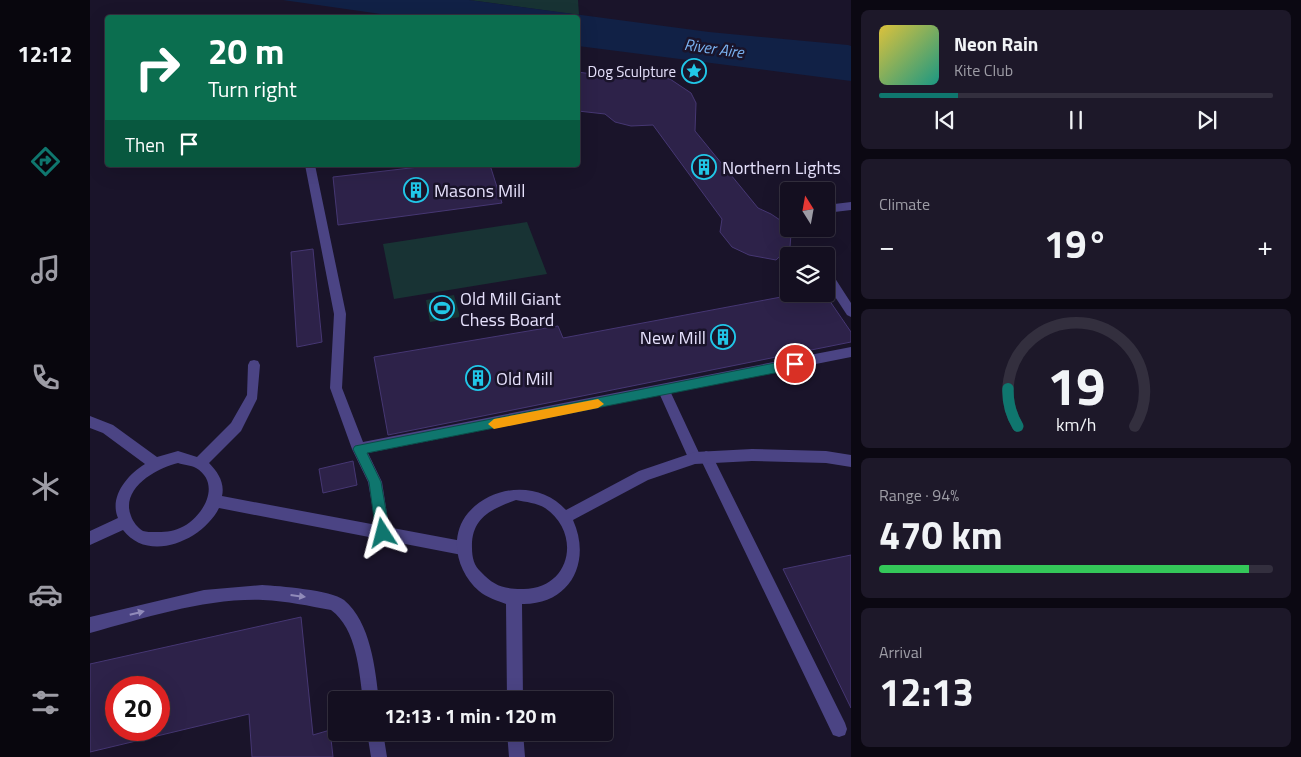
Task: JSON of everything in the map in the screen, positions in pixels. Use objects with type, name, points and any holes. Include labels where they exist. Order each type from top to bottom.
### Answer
[{"type":"street","points":[[310,167],[340,314],[336,388],[359,449],[375,482],[383,533]]},
{"type":"street","points":[[835,208],[851,206]]},
{"type":"street","points":[[835,287],[851,312]]},
{"type":"street","points":[[359,449],[664,391],[851,352]]},
{"type":"street","points":[[201,462],[236,427],[253,395],[254,365]]},
{"type":"street","points":[[664,391],[839,729]]},
{"type":"street","points":[[90,422],[108,429],[154,463]]},
{"type":"street","points":[[178,457],[201,462],[211,470],[217,487],[216,501],[201,524],[186,534],[166,541],[143,538],[131,530],[125,522],[122,508],[125,496],[138,474],[154,463],[178,457]]},
{"type":"street","points":[[564,518],[644,475],[700,458],[826,457],[851,461]]},
{"type":"street","points":[[516,494],[534,497],[551,505],[564,518],[573,534],[575,553],[571,568],[561,583],[544,595],[514,600],[484,588],[471,573],[462,548],[465,530],[476,511],[498,497],[516,494]]},
{"type":"street","points":[[216,501],[462,548]]},
{"type":"street","points":[[90,538],[125,522]]},
{"type":"street","points":[[90,625],[181,602],[227,594],[276,593],[309,597],[338,605],[355,627],[364,649],[370,691]]},
{"type":"street","points":[[514,600],[515,691]]},
{"type":"street","points":[[376,741],[379,757]]},
{"type":"street","points":[[516,741],[517,757]]},
{"type":"green space","points":[[469,0],[578,0],[579,15]]},
{"type":"green space","points":[[527,222],[547,274],[394,299],[383,244]]},
{"type":"green space","name":"Old Mill Giant Chess Board","points":[[454,295],[460,317],[430,322],[426,300]]},
{"type":"water","name":"River Aire","points":[[283,0],[469,0],[709,32],[848,45],[851,46],[851,81],[580,46],[580,15],[388,15]]},
{"type":"building","name":"Northern Lights","points":[[580,72],[626,79],[648,76],[670,79],[691,93],[696,103],[695,131],[758,208],[780,220],[780,238],[791,238],[790,247],[780,247],[780,256],[776,260],[749,255],[732,247],[720,232],[722,219],[653,125],[631,126],[615,122],[605,114],[580,111]]},
{"type":"building","name":"Masons Mill","points":[[419,167],[491,167],[502,203],[338,225],[333,177]]},
{"type":"building","points":[[313,249],[322,342],[297,347],[291,252]]},
{"type":"building","points":[[780,297],[780,302],[830,302],[851,332],[851,342],[388,435],[374,357],[558,326],[563,338]]},
{"type":"building","points":[[353,461],[357,485],[323,493],[319,469]]},
{"type":"building","points":[[851,555],[851,708],[783,569]]},
{"type":"building","points":[[301,617],[313,735],[328,731],[328,741],[331,741],[333,757],[252,757],[249,714],[170,733],[170,676],[105,676],[105,741],[136,741],[90,752],[90,664]]},
{"type":"slow traffic","points":[[494,424],[598,404]]},
{"type":"place","name":"Dog Sculpture","points":[[694,71]]},
{"type":"place","name":"Northern Lights","points":[[704,167]]},
{"type":"place","name":"Masons Mill","points":[[416,190]]},
{"type":"place","name":"Old Mill Giant Chess Board","points":[[442,308]]},
{"type":"place","name":"New Mill","points":[[723,337]]},
{"type":"place","name":"Old Mill","points":[[478,378]]},
{"type":"route","points":[[383,533],[375,482],[359,449],[795,364]]}]
